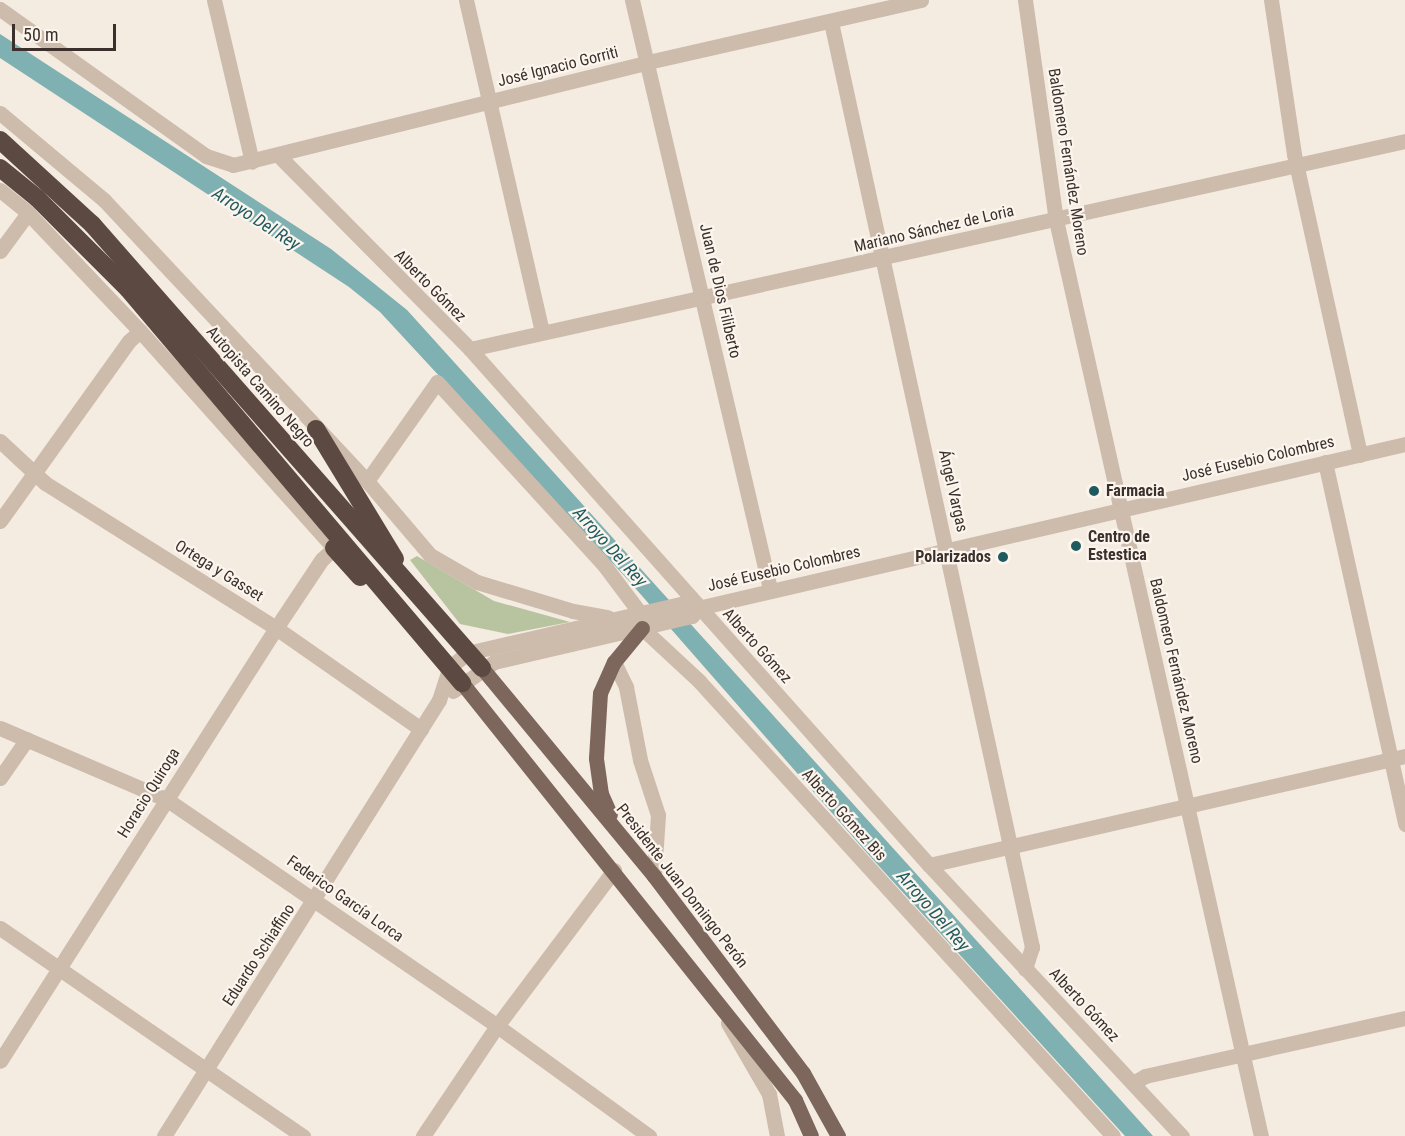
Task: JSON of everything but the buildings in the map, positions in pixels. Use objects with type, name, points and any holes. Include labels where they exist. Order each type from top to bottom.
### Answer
[{"type":"highway","name":"Autopista Camino Negro","points":[[0,140],[92,224],[430,613],[482,668]]},
{"type":"highway","points":[[0,168],[37,198],[128,290],[410,617],[462,682]]},
{"type":"highway","points":[[316,429],[430,613]]},
{"type":"highway","points":[[334,548],[382,601],[410,617]]},
{"type":"main road","points":[[618,830],[601,794],[596,758],[600,693],[614,662],[647,619]]},
{"type":"main road","name":"Presidente Juan Domingo Perón","points":[[482,668],[654,876],[803,1073],[838,1136]]},
{"type":"main road","points":[[462,682],[795,1100],[811,1136]]},
{"type":"street","points":[[214,0],[252,162]]},
{"type":"street","points":[[466,0],[542,331]]},
{"type":"street","name":"Juan de Dios Filiberto","points":[[632,0],[770,590]]},
{"type":"street","name":"José Ignacio Gorriti","points":[[0,9],[206,156],[233,165],[279,156],[648,62],[921,0]]},
{"type":"street","name":"Baldomero Fernández Moreno","points":[[1025,0],[1056,219],[1261,1136]]},
{"type":"street","points":[[1271,0],[1296,165],[1360,454]]},
{"type":"street","name":"Ángel Vargas","points":[[831,22],[1032,947],[1025,969]]},
{"type":"street","points":[[0,113],[81,177],[367,481],[424,549],[477,582],[573,612],[615,618]]},
{"type":"street","name":"Mariano Sánchez de Loria","points":[[470,349],[702,296],[881,260],[1405,141]]},
{"type":"street","name":"Alberto Gómez","points":[[279,156],[470,349],[695,612],[1182,1136]]},
{"type":"street","points":[[0,190],[28,213],[140,331],[334,548]]},
{"type":"street","points":[[0,251],[28,213]]},
{"type":"street","points":[[0,521],[129,341],[140,331]]},
{"type":"street","name":"Alberto Gómez Bis","points":[[367,481],[437,382],[604,565],[699,681],[1113,1136]]},
{"type":"street","name":"Ortega y Gasset","points":[[0,441],[34,474],[276,628],[421,729]]},
{"type":"street","name":"José Eusebio Colombres","points":[[462,682],[482,668],[505,658],[647,619],[695,612],[770,590],[948,552],[1119,509],[1405,444]]},
{"type":"street","points":[[1325,462],[1398,757],[1405,825]]},
{"type":"street","name":"Horacio Quiroga","points":[[0,1061],[276,628],[322,559],[334,548]]},
{"type":"street","name":"José Eusebio Colombres","points":[[450,667],[467,653],[615,618],[647,619],[681,604],[695,612]]},
{"type":"street","points":[[614,662],[627,687],[640,760],[658,815],[654,876]]},
{"type":"street","name":"Eduardo Schiaffino","points":[[164,1136],[315,900],[439,700],[450,667]]},
{"type":"street","name":"Eduardo Schiaffino","points":[[439,700],[462,682]]},
{"type":"street","name":"Federico García Lorca","points":[[0,728],[166,799],[497,1026],[649,1136]]},
{"type":"street","points":[[0,778],[27,739]]},
{"type":"street","points":[[929,864],[1010,848],[1398,757]]},
{"type":"street","points":[[423,1136],[497,1026],[614,870]]},
{"type":"street","points":[[0,928],[303,1136]]},
{"type":"street","points":[[706,987],[769,1094],[777,1136]]},
{"type":"street","points":[[1132,1083],[1405,1018]]},
{"type":"green space","points":[[417,556],[494,601],[570,622],[508,634],[460,624],[410,560]]},
{"type":"water","name":"Arroyo Del Rey","points":[[0,34],[331,249],[407,310],[1153,1136],[1125,1136],[867,853],[629,581],[380,312],[349,287],[0,58]]},
{"type":"place","name":"Farmacia","points":[[1094,491]]},
{"type":"place","name":"Centro de Estestica","points":[[1076,546]]},
{"type":"place","name":"Polarizados","points":[[1003,557]]}]
